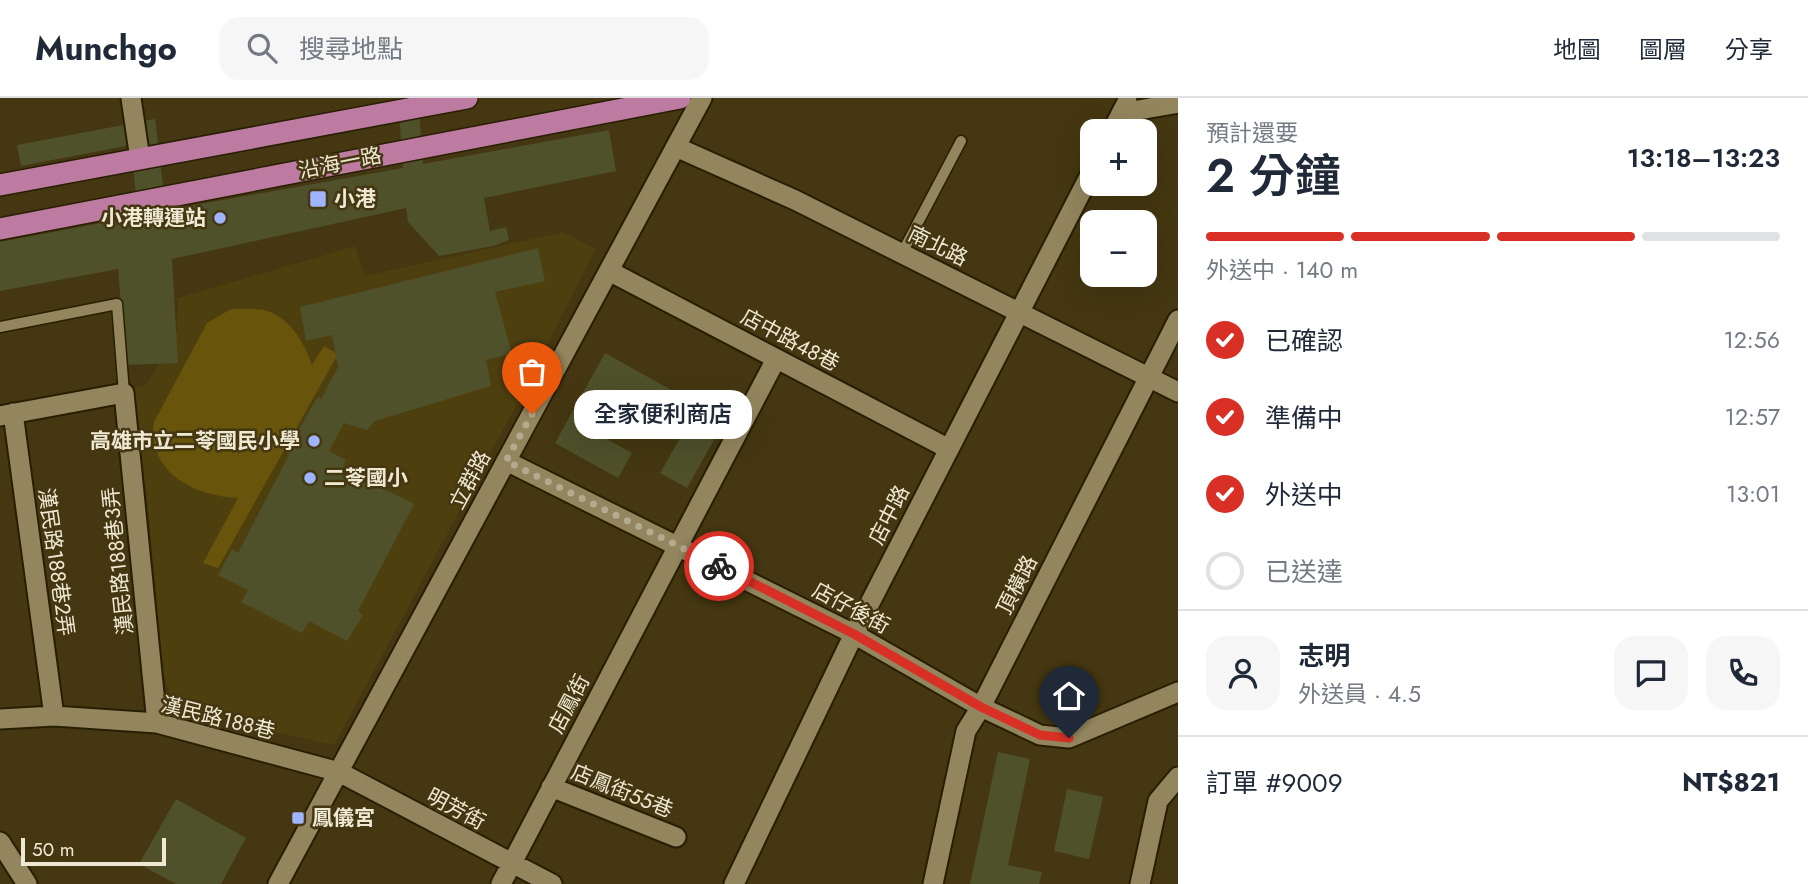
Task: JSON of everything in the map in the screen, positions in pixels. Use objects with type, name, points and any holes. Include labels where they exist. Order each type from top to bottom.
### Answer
[{"type":"main road","name":"沿海一路","points":[[0,185],[467,98]]},
{"type":"main road","name":"沿海一路","points":[[0,229],[680,98]]},
{"type":"street","points":[[131,98],[140,159]]},
{"type":"street","name":"立群路","points":[[278,884],[702,98]]},
{"type":"street","points":[[1125,105],[1178,103]]},
{"type":"street","name":"南北路","points":[[676,147],[795,200],[1178,392]]},
{"type":"street","name":"店中路","points":[[734,884],[854,634],[1080,194]]},
{"type":"street","name":"店中路48巷","points":[[609,271],[949,449]]},
{"type":"street","name":"頂橫路","points":[[933,884],[966,731],[981,707],[1178,320]]},
{"type":"street","name":"店鳳街","points":[[501,884],[776,359]]},
{"type":"street","points":[[6,414],[124,393]]},
{"type":"street","name":"漢民路188巷3弄","points":[[124,393],[157,723]]},
{"type":"street","name":"漢民路188巷2弄","points":[[6,414],[54,716]]},
{"type":"street","name":"店仔後街","points":[[506,461],[854,634],[981,707],[1040,735],[1069,738],[1178,692]]},
{"type":"street","name":"漢民路188巷","points":[[0,719],[54,716],[157,723],[339,772]]},
{"type":"street","name":"明芳街","points":[[339,772],[552,884]]},
{"type":"street","points":[[1140,884],[1158,801],[1178,777]]},
{"type":"street","name":"店鳳街55巷","points":[[551,787],[676,837]]},
{"type":"street","points":[[0,842],[27,884]]},
{"type":"lane","points":[[902,253],[961,141]]},
{"type":"lane","points":[[0,327],[117,303],[124,393]]},
{"type":"shaded area","name":"二苓國小","points":[[563,232],[596,249],[519,400],[334,745],[173,710],[163,671],[147,497],[128,389],[146,385],[177,333],[178,298],[355,246],[365,276]]},
{"type":"shaded area","points":[[231,309],[264,310],[281,318],[295,331],[312,365],[324,346],[338,354],[218,568],[203,563],[238,498],[206,492],[177,478],[166,468],[158,455],[154,440],[154,422],[207,323]]},
{"type":"building","points":[[398,98],[418,98],[423,164],[609,130],[616,171],[484,198],[490,231],[506,227],[509,240],[493,246],[439,256],[408,222],[406,208],[172,259],[178,363],[126,365],[118,269],[0,291],[0,242],[138,216],[131,145],[21,166],[17,145],[155,119],[166,210],[403,168]]},
{"type":"building","name":"高雄市立二苓國民小學","points":[[538,248],[545,281],[495,292],[512,354],[486,360],[491,386],[375,421],[367,430],[344,423],[329,451],[346,460],[343,468],[414,504],[358,611],[363,615],[347,641],[309,621],[302,633],[241,602],[248,590],[218,575],[232,549],[238,553],[289,455],[286,452],[318,396],[321,399],[338,367],[332,335],[306,341],[300,307]]},
{"type":"building","points":[[605,353],[725,420],[687,488],[660,473],[683,433],[617,396],[596,433],[632,453],[618,478],[555,443]]},
{"type":"building","points":[[998,752],[1030,759],[1008,865],[1042,872],[1039,884],[970,884]]},
{"type":"building","points":[[1067,789],[1103,797],[1089,859],[1054,851]]},
{"type":"building","points":[[176,799],[246,838],[221,884],[176,884],[139,864]]},
{"type":"way so far","points":[[532,414],[506,461],[719,566]]},
{"type":"place","name":"小港","points":[[318,199]]},
{"type":"place","name":"小港轉運站","points":[[220,218]]},
{"type":"place","name":"全家便利商店","points":[[532,414]]},
{"type":"place","name":"高雄市立二苓國民小學","points":[[314,441]]},
{"type":"place","name":"二苓國小","points":[[310,478]]},
{"type":"place","name":"鳳儀宮","points":[[298,818]]},
{"type":"route","points":[[719,566],[854,634],[981,707],[1040,735],[1069,738]]}]
